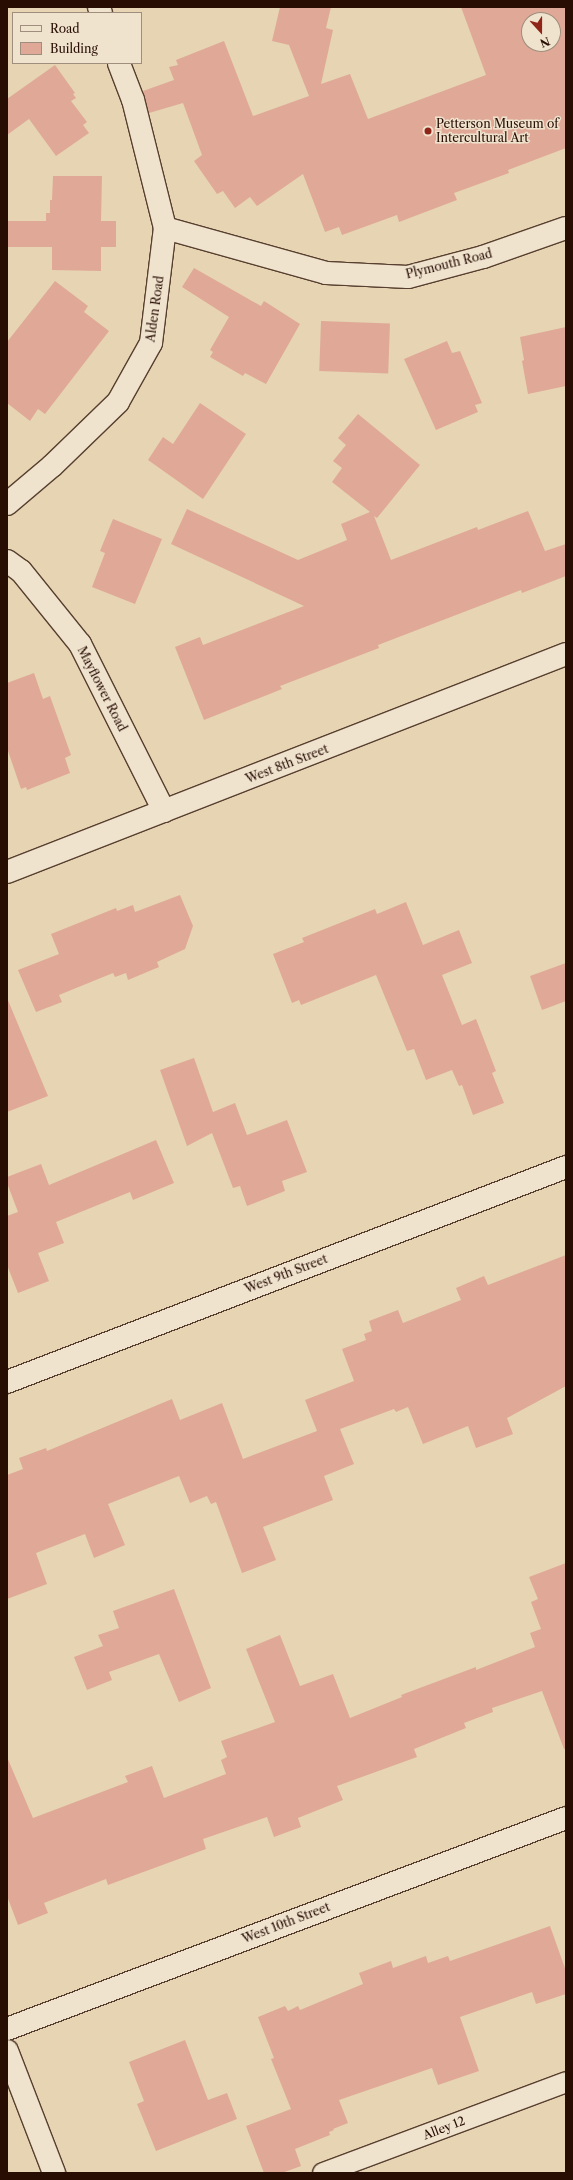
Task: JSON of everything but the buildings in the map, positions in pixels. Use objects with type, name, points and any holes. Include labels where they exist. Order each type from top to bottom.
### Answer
[{"type":"street","name":"Alden Road","points":[[7,504],[52,466],[118,402],[151,343],[165,228],[133,100],[119,64]]},
{"type":"street","name":"Plymouth Road","points":[[165,228],[326,273],[408,277],[483,257],[566,228]]},
{"type":"street","name":"Mayflower Road","points":[[7,561],[21,571],[80,644],[164,811]]},
{"type":"street","name":"West 8th Street","points":[[7,872],[566,654]]},
{"type":"street","name":"West 9th Street","points":[[7,1382],[566,1167]]},
{"type":"street","name":"West 10th Street","points":[[7,2029],[566,1818]]},
{"type":"street","points":[[7,2051],[54,2173]]},
{"type":"lane","name":"Alley 12","points":[[323,2173],[566,2082]]},
{"type":"place","name":"Petterson Museum of Intercultural Art","points":[[428,131]]}]
